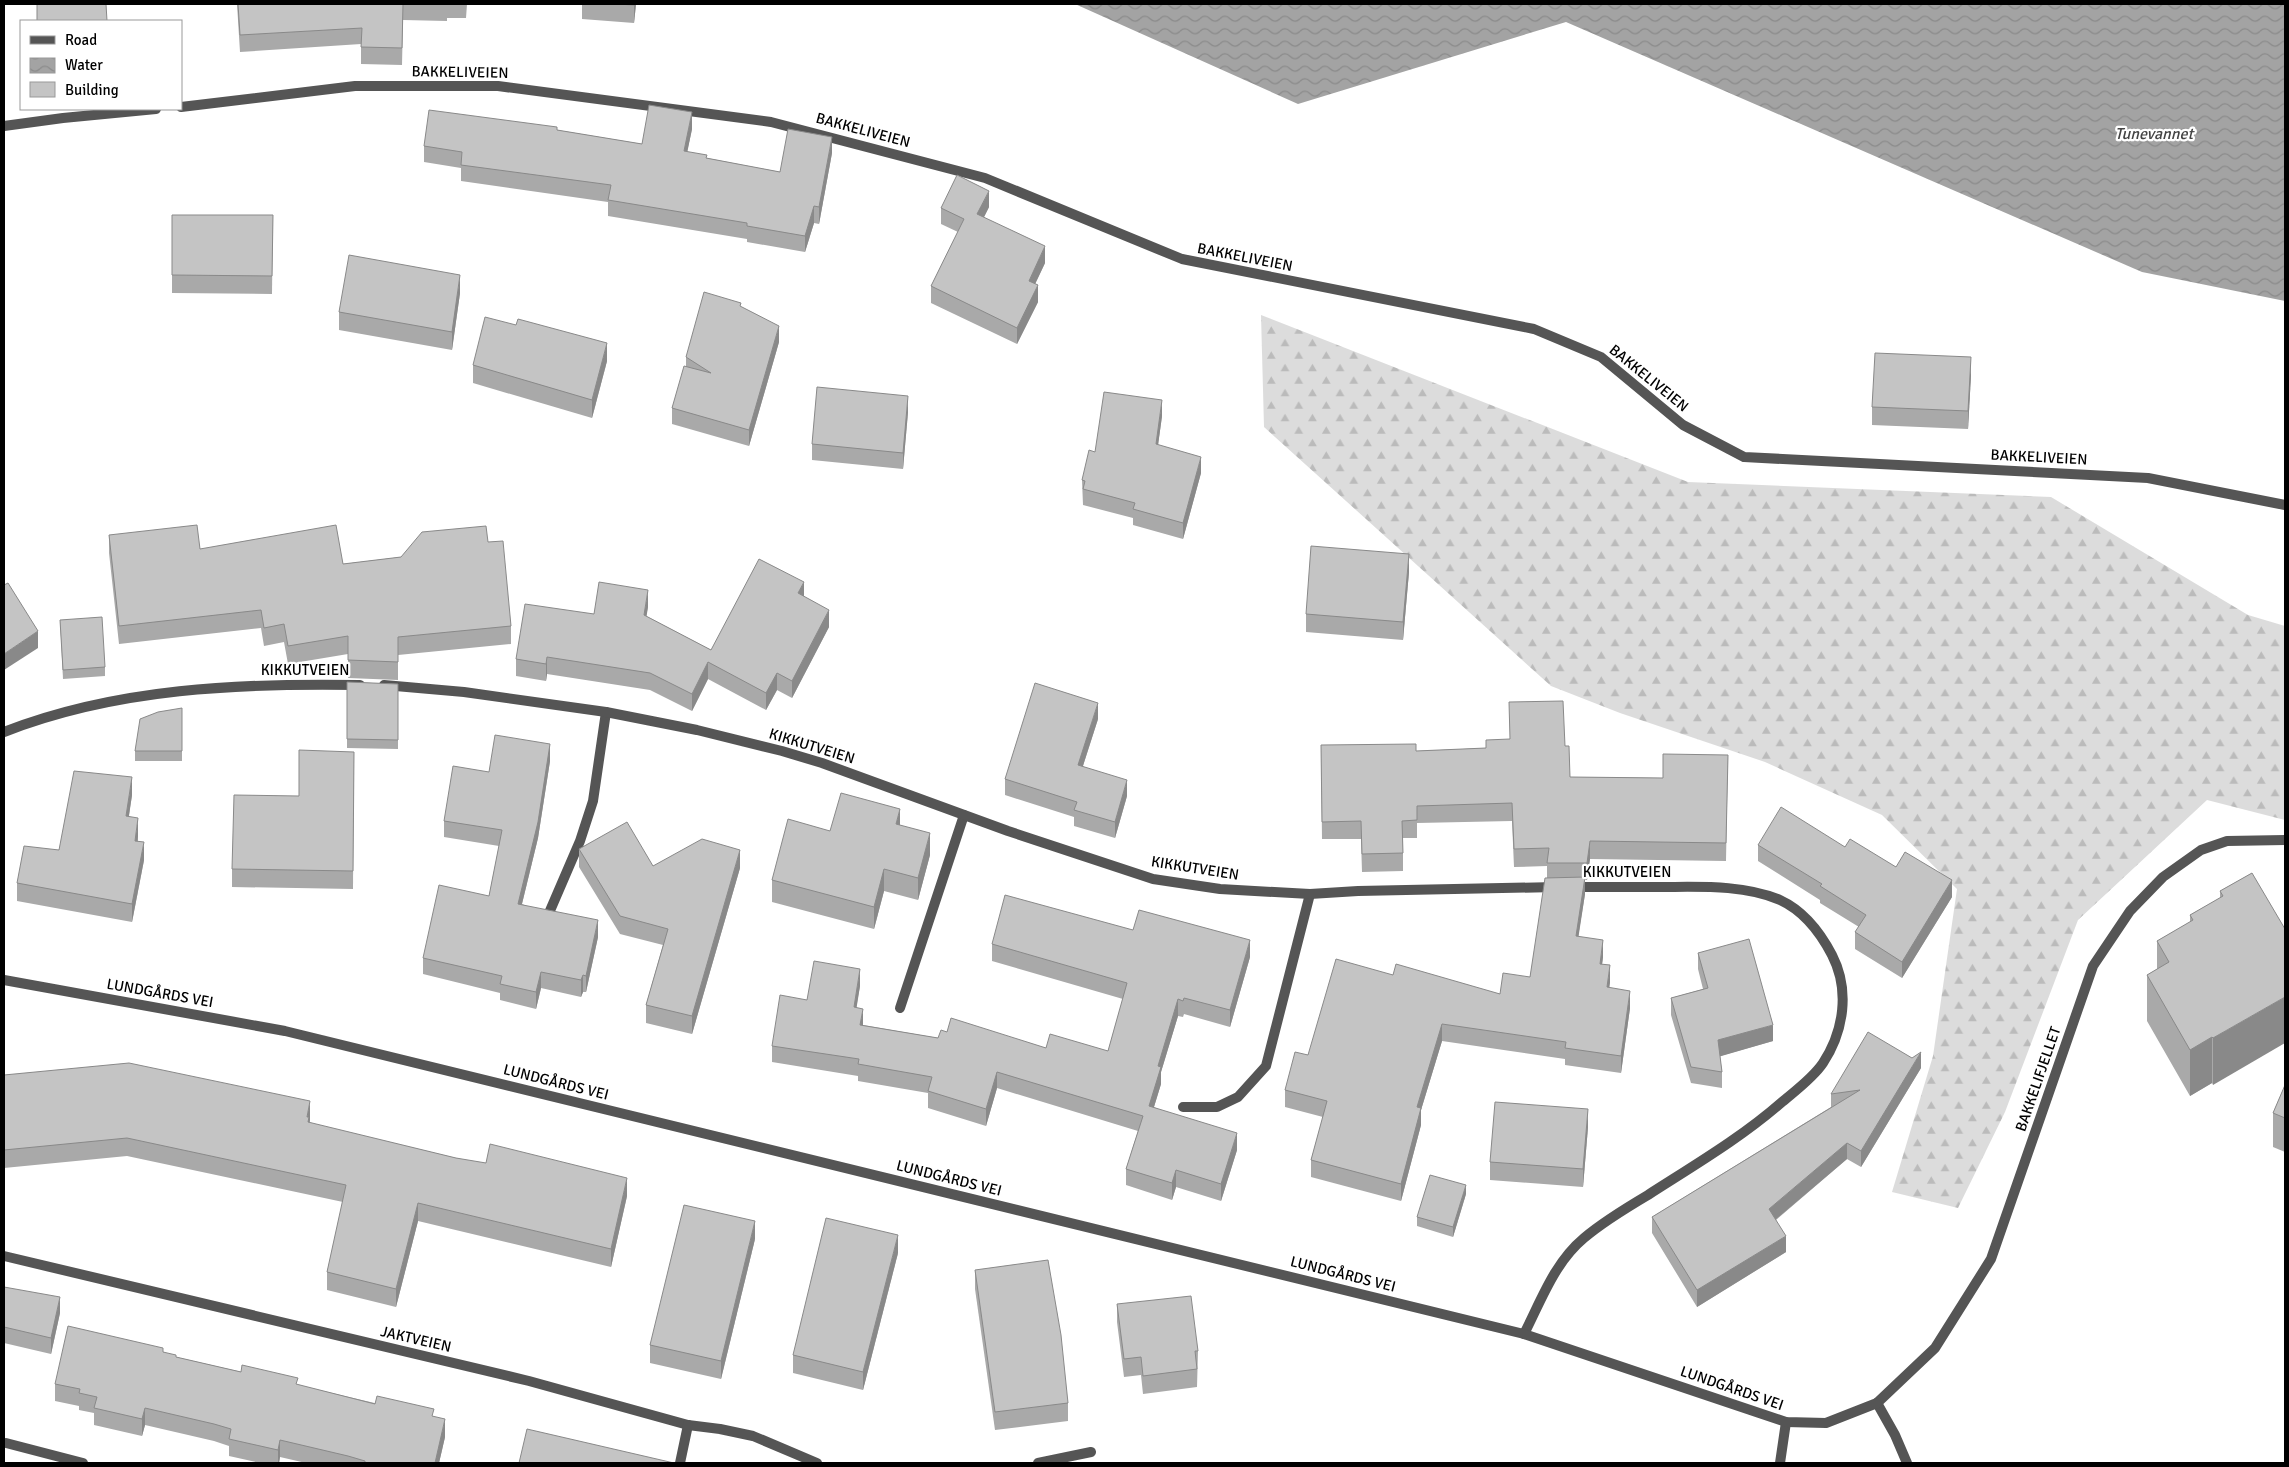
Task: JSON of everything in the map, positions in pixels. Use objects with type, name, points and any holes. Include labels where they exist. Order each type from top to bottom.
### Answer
[{"type":"street","name":"BAKKELIVEIEN","points":[[182,106],[355,86],[498,86],[771,122],[985,178],[1182,259],[1534,329],[1601,357],[1683,424],[1744,457],[2148,478],[2285,505]]},
{"type":"street","points":[[4,126],[146,110]]},
{"type":"street","name":"KIKKUTVEIEN","points":[[4,732],[32,721],[116,700],[243,685],[389,686],[464,692],[606,712],[697,730],[782,751],[822,763],[964,815],[1153,879],[1220,889],[1310,894],[1358,891],[1701,887],[1748,892],[1780,900],[1803,915],[1819,932],[1835,961],[1842,984],[1843,1009],[1837,1036],[1822,1064],[1797,1090],[1760,1122],[1618,1214],[1583,1239],[1562,1262],[1552,1277],[1524,1334]]},
{"type":"street","points":[[549,913],[580,841],[593,801],[606,712]]},
{"type":"street","points":[[900,1008],[964,815]]},
{"type":"street","name":"BAKKELIFJELLET","points":[[1876,1403],[1935,1348],[1991,1259],[2093,966],[2130,911],[2163,877],[2201,850],[2227,840],[2285,840]]},
{"type":"street","points":[[1183,1107],[1217,1108],[1238,1097],[1266,1066],[1310,894]]},
{"type":"street","name":"LUNDGÅRDS VEI","points":[[4,980],[294,1033],[1524,1334],[1786,1422],[1826,1423],[1876,1403]]},
{"type":"street","name":"JAKTVEIEN","points":[[4,1256],[529,1381],[688,1425],[754,1436],[817,1463]]},
{"type":"street","points":[[1876,1403],[1895,1435],[1907,1463]]},
{"type":"street","points":[[1780,1463],[1786,1422]]},
{"type":"street","points":[[680,1463],[688,1425]]},
{"type":"street","points":[[6,1443],[83,1463]]},
{"type":"street","points":[[1038,1463],[1091,1452]]},
{"type":"green space","points":[[1261,315],[1688,482],[2051,497],[2248,615],[2285,626],[2285,820],[2207,800],[2078,920],[2005,1112],[1958,1208],[1892,1192],[1933,1056],[1957,889],[1882,815],[1765,762],[1620,713],[1551,686],[1264,427]]},
{"type":"water","name":"Tunevannet","points":[[1075,4],[2285,4],[2285,301],[2142,272],[1566,22],[1298,104]]},
{"type":"building","points":[[37,4],[106,4],[107,20],[37,20]]},
{"type":"building","points":[[238,4],[403,4],[402,48],[361,47],[362,28],[240,35]]},
{"type":"building","points":[[649,105],[692,112],[684,151],[707,155],[706,158],[780,172],[788,129],[832,137],[819,207],[814,206],[805,236],[747,226],[747,223],[608,200],[611,185],[461,165],[462,152],[424,146],[429,110],[557,127],[557,130],[642,144]]},
{"type":"building","points":[[957,175],[989,191],[977,214],[1045,246],[1029,281],[1038,285],[1017,328],[931,286],[964,219],[941,208]]},
{"type":"building","points":[[172,215],[273,215],[272,276],[172,275]]},
{"type":"building","points":[[349,255],[460,275],[452,332],[339,312]]},
{"type":"building","points":[[704,292],[741,303],[740,306],[779,326],[749,430],[672,408],[684,366],[711,373],[686,357]]},
{"type":"building","points":[[485,317],[516,325],[518,319],[607,343],[592,400],[473,365]]},
{"type":"building","points":[[1875,353],[1971,357],[1968,411],[1872,407]]},
{"type":"building","points":[[817,387],[908,396],[903,453],[812,444]]},
{"type":"building","points":[[1104,392],[1162,400],[1156,444],[1201,457],[1183,523],[1133,509],[1135,503],[1083,489],[1085,481],[1082,480],[1089,450],[1095,452]]},
{"type":"building","points":[[197,525],[200,549],[336,525],[343,564],[401,557],[422,532],[486,526],[488,542],[503,541],[511,626],[398,637],[398,662],[348,660],[348,636],[288,646],[284,624],[264,628],[261,610],[119,626],[109,535]]},
{"type":"building","points":[[1311,546],[1409,554],[1403,622],[1306,614]]},
{"type":"building","points":[[759,559],[804,582],[798,593],[829,610],[792,681],[777,673],[766,693],[708,662],[692,694],[650,673],[547,657],[546,664],[516,659],[525,604],[594,614],[599,582],[648,590],[644,615],[711,650]]},
{"type":"building","points":[[8,583],[38,631],[4,654],[4,585]]},
{"type":"building","points":[[102,617],[105,667],[63,670],[60,620]]},
{"type":"building","points":[[347,682],[398,684],[398,740],[347,739]]},
{"type":"building","points":[[1035,683],[1098,703],[1078,765],[1127,780],[1115,822],[1074,810],[1077,802],[1005,779]]},
{"type":"building","points":[[1563,701],[1565,746],[1569,746],[1570,777],[1663,778],[1663,754],[1728,755],[1726,843],[1590,841],[1587,863],[1547,863],[1549,848],[1514,849],[1512,803],[1417,806],[1417,820],[1402,821],[1403,853],[1362,854],[1361,821],[1322,822],[1321,745],[1416,744],[1416,751],[1486,748],[1486,740],[1510,739],[1509,702]]},
{"type":"building","points":[[182,708],[182,751],[135,751],[140,719],[158,712]]},
{"type":"building","points":[[495,735],[550,744],[538,822],[518,904],[598,920],[586,976],[583,975],[581,980],[541,972],[536,992],[500,984],[502,976],[423,958],[439,885],[489,896],[502,830],[444,821],[453,766],[489,772]]},
{"type":"building","points":[[299,750],[354,752],[353,871],[232,869],[234,795],[299,796]]},
{"type":"building","points":[[74,771],[132,777],[126,816],[138,818],[135,841],[144,842],[132,904],[17,883],[24,846],[59,850]]},
{"type":"building","points":[[841,793],[900,809],[896,824],[930,833],[918,878],[884,869],[874,907],[772,880],[788,819],[830,831]]},
{"type":"building","points":[[1781,807],[1845,847],[1850,839],[1896,867],[1905,852],[1952,880],[1902,962],[1855,932],[1866,915],[1820,886],[1822,884],[1758,845]]},
{"type":"building","points":[[627,822],[653,866],[702,839],[740,850],[692,1016],[646,1005],[668,929],[620,916],[579,849]]},
{"type":"building","points":[[2252,873],[2285,929],[2285,997],[2190,1050],[2147,975],[2169,962],[2157,941],[2193,920],[2190,915],[2223,896],[2220,891]]},
{"type":"building","points":[[1585,877],[1576,936],[1603,940],[1600,964],[1610,965],[1607,987],[1630,991],[1621,1056],[1565,1048],[1566,1042],[1442,1024],[1417,1107],[1421,1108],[1401,1184],[1311,1160],[1327,1101],[1285,1090],[1295,1052],[1308,1055],[1336,959],[1393,975],[1396,964],[1500,994],[1503,973],[1530,977],[1545,878]]},
{"type":"building","points":[[1005,895],[1133,930],[1139,910],[1250,940],[1230,1010],[1184,998],[1183,1001],[1178,999],[1158,1066],[1161,1067],[1149,1106],[1237,1133],[1221,1184],[1176,1170],[1172,1183],[1126,1169],[1143,1116],[997,1072],[986,1109],[928,1091],[932,1077],[858,1064],[859,1059],[772,1046],[780,995],[807,1000],[814,961],[860,969],[854,1007],[863,1009],[860,1025],[938,1038],[941,1030],[947,1032],[951,1018],[1046,1048],[1050,1034],[1108,1051],[1127,983],[992,944]]},
{"type":"building","points":[[1749,939],[1773,1025],[1718,1040],[1722,1072],[1691,1067],[1671,998],[1708,988],[1698,953]]},
{"type":"building","points":[[1868,1032],[1912,1058],[1921,1052],[1861,1151],[1847,1143],[1769,1209],[1786,1236],[1697,1290],[1652,1217],[1860,1090],[1831,1094]]},
{"type":"building","points":[[129,1063],[310,1101],[308,1122],[456,1158],[486,1163],[490,1144],[627,1178],[611,1249],[418,1203],[396,1289],[327,1272],[346,1185],[127,1138],[4,1150],[4,1075]]},
{"type":"building","points":[[2285,1085],[2285,1118],[2273,1113]]},
{"type":"building","points":[[1495,1102],[1588,1109],[1583,1169],[1490,1162]]},
{"type":"building","points":[[1430,1175],[1466,1185],[1453,1227],[1417,1217]]},
{"type":"building","points":[[684,1205],[755,1221],[721,1361],[650,1345]]},
{"type":"building","points":[[826,1218],[898,1235],[863,1372],[793,1355]]},
{"type":"building","points":[[1048,1260],[1061,1335],[1068,1403],[995,1412],[975,1270]]},
{"type":"building","points":[[4,1287],[60,1297],[51,1338],[4,1327]]},
{"type":"building","points":[[1191,1296],[1198,1351],[1195,1351],[1197,1369],[1143,1376],[1141,1357],[1124,1359],[1117,1304]]},
{"type":"building","points":[[68,1326],[163,1348],[163,1352],[176,1355],[176,1357],[241,1372],[242,1365],[298,1378],[296,1384],[375,1404],[377,1396],[434,1409],[432,1416],[445,1419],[435,1463],[365,1463],[365,1461],[348,1456],[280,1440],[278,1450],[229,1439],[231,1429],[145,1408],[142,1419],[94,1408],[97,1397],[79,1393],[80,1389],[55,1384]]},
{"type":"building","points":[[527,1429],[674,1463],[519,1463]]}]
